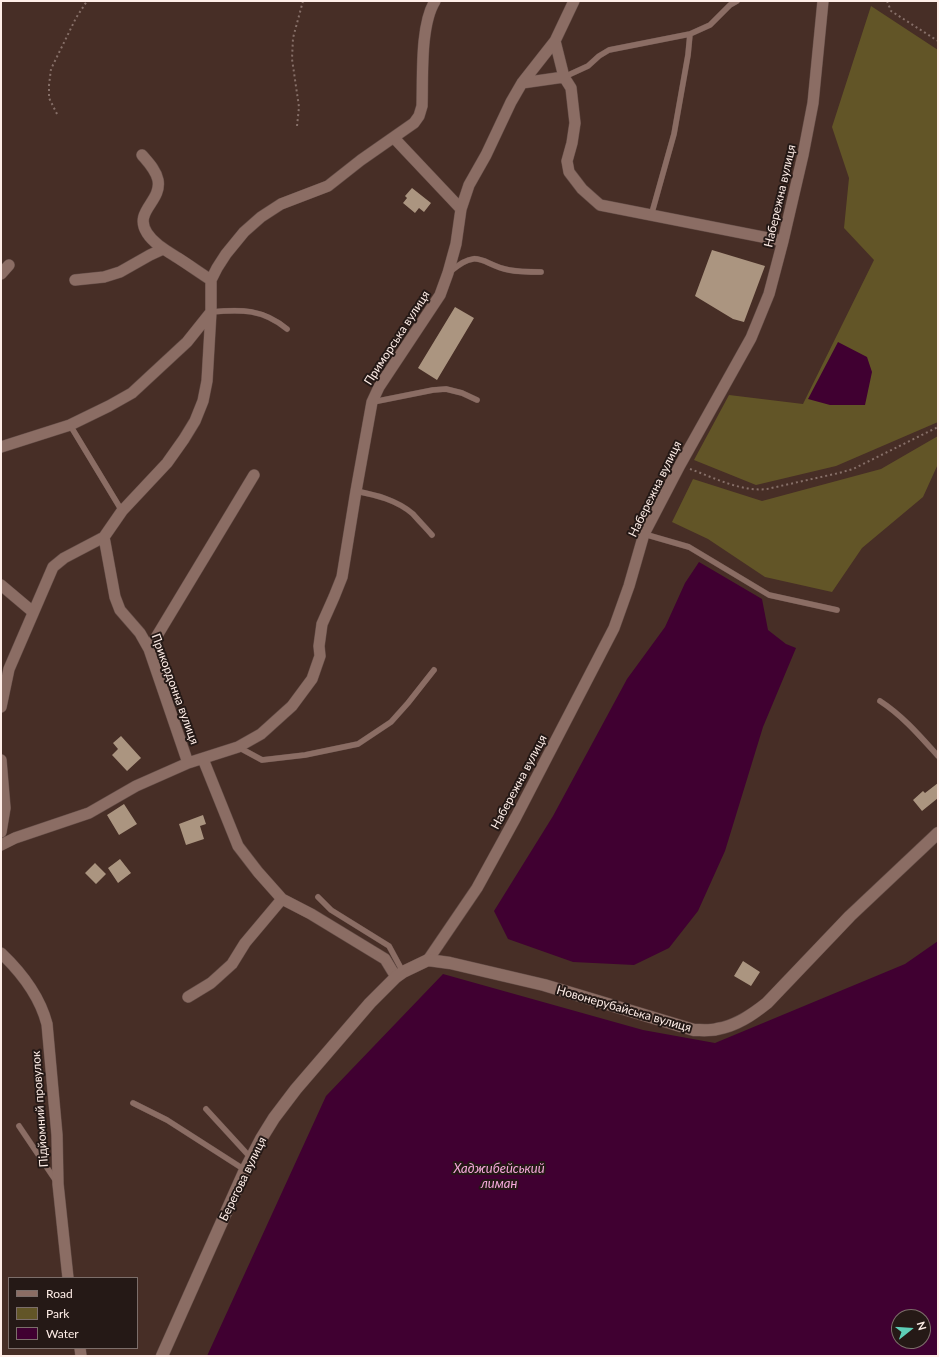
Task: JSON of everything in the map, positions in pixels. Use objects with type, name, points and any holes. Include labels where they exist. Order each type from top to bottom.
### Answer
[{"type":"street","points":[[1,707],[9,669],[53,567],[58,562],[104,537],[122,511],[167,463],[195,421],[203,401],[207,381],[212,312],[211,280],[216,268],[244,232],[261,217],[281,204],[328,186],[361,160],[414,123],[419,116],[422,106],[426,27],[431,8],[435,1]]},
{"type":"street","name":"Приморська вулиця","points":[[1,845],[15,838],[89,813],[136,786],[188,762],[203,759],[238,747],[261,734],[292,706],[312,679],[320,656],[319,646],[322,624],[342,577],[372,402],[379,387],[440,295],[456,244],[461,209],[469,185],[486,155],[510,102],[522,83],[555,41],[574,1]]},
{"type":"street","name":"Набережна вулиця","points":[[428,960],[477,888],[520,810],[614,628],[629,586],[644,534],[680,465],[751,338],[769,294],[803,156],[813,103],[819,49],[822,1]]},
{"type":"street","points":[[555,41],[564,77],[571,88],[575,123],[567,161],[569,172],[582,189],[600,205],[783,241]]},
{"type":"street","points":[[522,83],[564,77]]},
{"type":"street","points":[[394,138],[461,209]]},
{"type":"street","points":[[142,155],[154,169],[158,179],[157,194],[144,215],[143,226],[148,235],[163,249],[211,280]]},
{"type":"street","points":[[75,280],[104,277],[120,272],[163,249]]},
{"type":"street","points":[[1,447],[70,425],[110,406],[132,393],[187,342],[212,312]]},
{"type":"street","points":[[149,649],[254,475]]},
{"type":"street","name":"Прикордонна вулиця","points":[[104,537],[115,597],[120,610],[140,633],[149,649],[188,762]]},
{"type":"street","points":[[1,585],[34,612]]},
{"type":"street","name":"Прикордонна вулиця","points":[[203,759],[238,846],[258,872],[282,899],[311,914],[385,959],[399,974]]},
{"type":"street","points":[[1,760],[5,808],[1,832]]},
{"type":"street","name":"Новонерубайська вулиця","points":[[428,960],[450,963],[544,985],[694,1030],[716,1030],[737,1023],[752,1015],[767,1003],[850,916],[938,833]]},
{"type":"street","points":[[188,997],[211,983],[232,964],[245,943],[282,899]]},
{"type":"street","name":"Підйомний провулок","points":[[1,953],[10,962],[36,996],[43,1010],[47,1024],[57,1135],[58,1184],[68,1277]]},
{"type":"street","name":"Берегова вулиця","points":[[162,1356],[250,1157],[274,1118],[296,1089],[370,1003],[399,974],[428,960]]},
{"type":"lane","points":[[564,77],[588,66],[599,56],[609,50],[690,34],[710,25],[730,5],[737,1]]},
{"type":"lane","points":[[651,216],[674,134],[688,55],[690,34]]},
{"type":"lane","points":[[448,273],[464,262],[479,259],[508,270],[541,272]]},
{"type":"lane","points":[[212,312],[248,310],[278,321],[287,329]]},
{"type":"lane","points":[[372,402],[446,389],[462,393],[477,400]]},
{"type":"lane","points":[[70,425],[122,511]]},
{"type":"lane","points":[[356,491],[381,496],[396,503],[412,513],[432,535]]},
{"type":"lane","points":[[644,534],[688,547],[769,595],[837,610]]},
{"type":"lane","points":[[238,747],[262,760],[305,755],[358,744],[391,722],[434,670]]},
{"type":"lane","points":[[880,701],[910,725],[938,756]]},
{"type":"lane","points":[[318,897],[331,910],[389,946],[399,974]]},
{"type":"lane","points":[[133,1103],[167,1120],[245,1170]]},
{"type":"lane","points":[[206,1109],[250,1157]]},
{"type":"lane","points":[[19,1126],[58,1184]]},
{"type":"path","points":[[57,114],[49,98],[51,69],[76,18],[87,1]]},
{"type":"path","points":[[297,126],[299,107],[292,59],[292,38],[303,1]]},
{"type":"path","points":[[887,1],[891,11],[938,41]]},
{"type":"path","points":[[680,465],[733,485],[758,490],[767,489],[853,469],[938,428]]},
{"type":"green space","points":[[871,6],[938,50],[938,422],[836,466],[756,485],[694,460],[729,395],[803,404],[874,260],[844,228],[849,178],[832,127]]},
{"type":"green space","points":[[938,436],[938,464],[923,497],[862,548],[832,592],[765,577],[708,539],[672,522],[693,479],[762,501],[881,469]]},
{"type":"water","points":[[838,342],[867,357],[872,372],[865,405],[830,405],[808,399]]},
{"type":"water","points":[[699,562],[762,599],[768,630],[786,644],[796,648],[763,727],[725,851],[698,911],[669,948],[634,965],[573,962],[508,939],[494,911],[553,816],[627,679],[665,627],[685,583]]},
{"type":"water","name":"Хаджибейський лиман","points":[[938,941],[938,1356],[207,1356],[326,1096],[443,974],[643,1030],[715,1043],[905,964]]},
{"type":"building","points":[[412,188],[431,203],[424,212],[419,208],[415,213],[403,203],[407,198],[405,196]]},
{"type":"building","points":[[712,250],[765,266],[744,322],[733,319],[695,296]]},
{"type":"building","points":[[455,307],[474,318],[437,380],[418,368]]},
{"type":"building","points":[[121,736],[141,758],[127,771],[112,755],[118,749],[113,743]]},
{"type":"building","points":[[938,783],[938,798],[922,811],[913,800],[923,791],[925,793]]},
{"type":"building","points":[[124,804],[137,824],[119,835],[107,815]]},
{"type":"building","points":[[203,815],[206,824],[200,826],[204,839],[186,845],[179,824]]},
{"type":"building","points":[[120,859],[131,873],[118,883],[108,868]]},
{"type":"building","points":[[95,863],[106,874],[96,884],[85,873]]},
{"type":"building","points":[[743,961],[760,972],[751,986],[734,976]]}]
